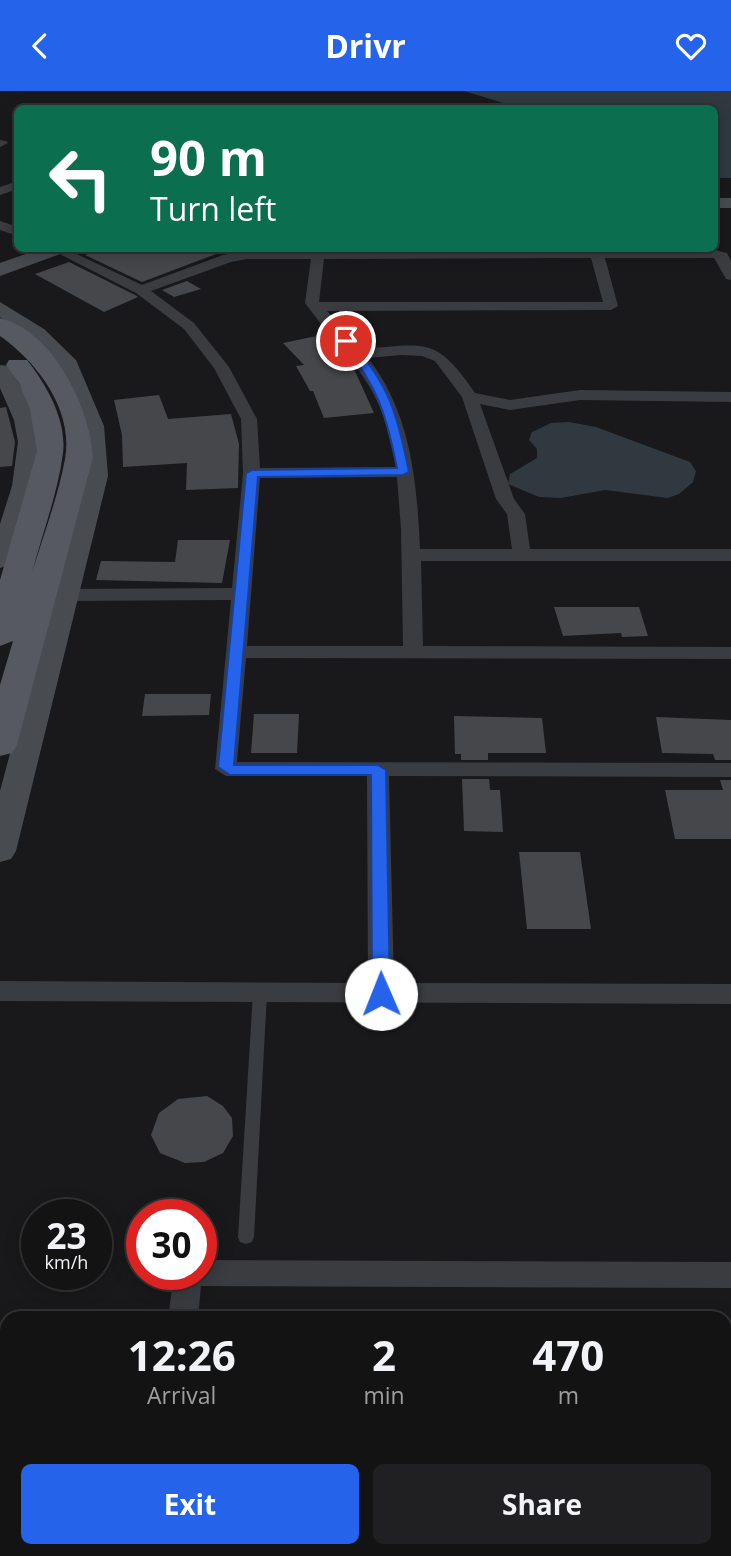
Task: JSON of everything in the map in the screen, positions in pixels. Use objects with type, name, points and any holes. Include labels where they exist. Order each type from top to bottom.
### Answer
[{"type":"main road","points":[[0,325],[31,348],[53,373],[75,415],[79,443],[79,457],[0,745]]},
{"type":"main road","points":[[0,346],[22,369],[38,395],[47,423],[50,451],[0,636]]},
{"type":"street","points":[[0,270],[48,252]]},
{"type":"street","points":[[62,252],[141,290],[189,326],[220,367],[249,419],[252,473],[226,769],[731,770]]},
{"type":"street","points":[[141,290],[238,256],[597,255],[660,252],[719,255],[731,277]]},
{"type":"street","points":[[318,255],[312,303],[359,354],[391,411],[403,472],[414,652]]},
{"type":"street","points":[[316,307],[611,306],[597,255]]},
{"type":"street","points":[[0,308],[37,333],[65,360],[93,426],[96,476],[0,851]]},
{"type":"street","points":[[359,354],[413,352],[436,355],[443,359],[470,397],[505,499],[517,519],[522,555]]},
{"type":"street","points":[[0,371],[24,415],[32,455],[2,549]]},
{"type":"street","points":[[470,397],[510,405],[580,395],[731,397]]},
{"type":"street","points":[[252,473],[403,472]]},
{"type":"street","points":[[410,555],[731,555]]},
{"type":"street","points":[[66,595],[242,594]]},
{"type":"street","points":[[236,652],[731,653]]},
{"type":"street","points":[[378,770],[381,994]]},
{"type":"street","points":[[0,991],[731,994]]},
{"type":"street","points":[[217,1273],[731,1275]]},
{"type":"street","points":[[184,1311],[186,1290]]},
{"type":"lane","points":[[246,1237],[260,993]]},
{"type":"shaded area","points":[[464,91],[731,91],[731,178],[718,178],[718,105],[510,105]]},
{"type":"shaded area","points":[[569,422],[596,427],[690,462],[696,471],[693,482],[679,494],[668,498],[605,490],[561,498],[539,497],[508,484],[510,474],[537,458],[537,449],[529,440],[532,432],[551,423]]},
{"type":"building","points":[[94,252],[221,252],[142,282],[85,255]]},
{"type":"building","points":[[69,262],[138,297],[104,312],[35,274]]},
{"type":"building","points":[[187,281],[201,289],[174,297],[162,290]]},
{"type":"building","points":[[326,334],[354,369],[374,413],[324,418],[313,391],[310,391],[296,366],[304,365],[283,343]]},
{"type":"building","points":[[159,395],[168,419],[231,414],[239,444],[238,488],[186,490],[187,463],[123,467],[122,435],[114,400]]},
{"type":"building","points":[[6,407],[15,442],[12,466],[0,467],[0,408]]},
{"type":"building","points":[[178,540],[230,540],[222,583],[96,580],[101,561],[175,562]]},
{"type":"building","points":[[554,607],[639,607],[648,636],[622,637],[621,633],[563,636]]},
{"type":"building","points":[[145,694],[211,694],[209,715],[142,716]]},
{"type":"building","points":[[254,714],[299,714],[297,753],[251,753]]},
{"type":"building","points":[[454,716],[542,718],[546,753],[488,753],[488,760],[461,760],[461,754],[455,754]]},
{"type":"building","points":[[656,717],[731,720],[731,760],[715,760],[713,754],[662,753]]},
{"type":"building","points":[[462,779],[489,779],[490,790],[500,790],[503,832],[464,831]]},
{"type":"building","points":[[720,780],[731,780],[731,839],[675,839],[665,790],[723,790]]},
{"type":"building","points":[[519,852],[580,852],[591,929],[527,929]]},
{"type":"building","points":[[207,1096],[223,1106],[232,1118],[233,1136],[223,1153],[204,1162],[185,1163],[160,1153],[151,1135],[159,1113],[178,1099]]},
{"type":"route","points":[[346,341],[368,366],[391,411],[403,472],[252,473],[226,769],[378,770],[381,994]]}]
